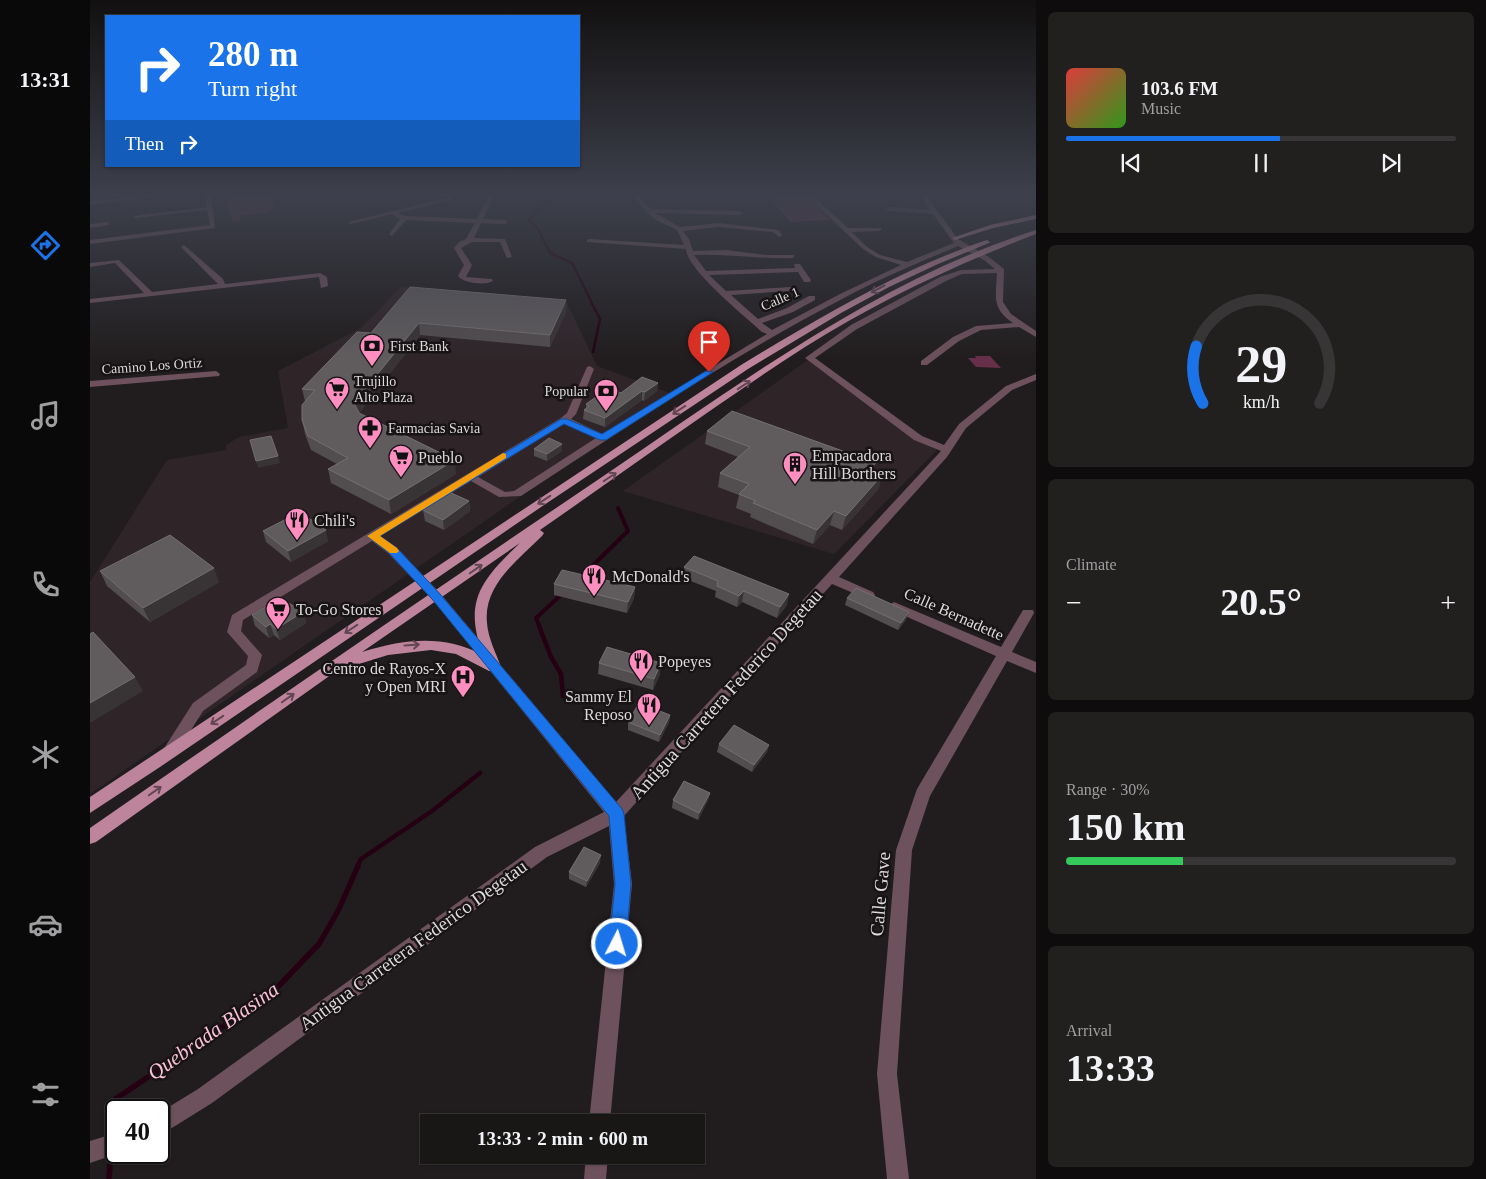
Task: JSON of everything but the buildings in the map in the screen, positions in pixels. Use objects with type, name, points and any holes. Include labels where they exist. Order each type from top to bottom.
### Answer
[{"type":"main road","points":[[90,806],[420,581],[780,343],[897,279],[965,250]]},
{"type":"main road","points":[[90,837],[332,667],[802,346],[937,272],[989,250]]},
{"type":"main road","points":[[494,668],[480,623],[487,590],[498,571],[556,514]]},
{"type":"main road","points":[[332,667],[396,647],[424,644],[459,650],[494,668]]},
{"type":"main road","points":[[90,800],[110,793]]},
{"type":"main road","points":[[90,847],[115,819]]},
{"type":"street","points":[[186,250],[220,281],[222,286]]},
{"type":"street","points":[[458,250],[468,265],[462,276],[464,279],[489,281]]},
{"type":"street","points":[[506,250],[508,257]]},
{"type":"street","points":[[688,250],[726,252],[751,256],[787,254]]},
{"type":"street","points":[[688,250],[704,273],[757,322],[772,333]]},
{"type":"street","points":[[869,250],[905,264]]},
{"type":"street","points":[[469,476],[502,495],[517,494],[772,333],[842,294],[937,250]]},
{"type":"street","points":[[973,250],[995,264],[1001,271],[998,302],[1008,316],[1020,326],[1036,335]]},
{"type":"street","points":[[90,265],[117,261],[150,294]]},
{"type":"street","points":[[704,273],[798,268],[807,280]]},
{"type":"street","points":[[947,450],[918,438],[809,358],[854,327],[943,279],[962,272],[1001,271]]},
{"type":"street","points":[[90,301],[320,275],[323,276],[324,286]]},
{"type":"street","points":[[726,293],[788,289]]},
{"type":"street","name":"Calle 1","points":[[757,322],[790,310],[812,298]]},
{"type":"street","points":[[924,363],[956,339],[979,328],[1020,326]]},
{"type":"street","points":[[167,755],[198,706],[252,668],[255,654],[234,632],[237,618],[564,420],[571,414],[590,369]]},
{"type":"street","name":"Camino Los Ortiz","points":[[90,384],[216,374]]},
{"type":"street","name":"Antigua Carretera Federico Degetau","points":[[170,1118],[205,1096],[541,852],[616,814],[947,450],[962,426],[1009,388],[1036,378]]},
{"type":"street","points":[[564,420],[603,438]]},
{"type":"street","points":[[372,536],[393,550],[436,596],[616,814],[623,884],[601,1114]]},
{"type":"street","name":"Calle Bernadette","points":[[831,579],[1036,668]]},
{"type":"street","name":"Calle Gave","points":[[898,1179],[887,1074],[904,850],[923,794],[1005,656],[1028,613]]},
{"type":"street","points":[[594,1179],[596,1164]]},
{"type":"shaded area","name":"Trujillo Alto Plaza","points":[[401,287],[566,301],[597,366],[670,393],[90,794],[90,582],[167,460],[226,450],[226,445],[239,437],[288,428],[278,371],[361,328]]},
{"type":"shaded area","points":[[975,356],[990,356],[1001,368],[976,367],[968,358],[976,358]]},
{"type":"shaded area","points":[[808,360],[916,440],[937,450],[834,554],[623,491]]},
{"type":"waterway","name":"Quebrada Blasina","points":[[549,250],[550,253],[572,263],[592,303]]},
{"type":"waterway","name":"Quebrada Blasina","points":[[591,302],[600,319],[593,352]]},
{"type":"waterway","name":"Quebrada Blasina","points":[[581,577],[628,531],[618,508]]},
{"type":"waterway","name":"Quebrada Blasina","points":[[540,628],[536,618],[563,593]]},
{"type":"waterway","name":"Quebrada Blasina","points":[[539,626],[551,657],[561,674],[563,696]]},
{"type":"waterway","name":"Quebrada Blasina","points":[[357,867],[361,859],[432,811],[480,773]]},
{"type":"waterway","name":"Quebrada Blasina","points":[[115,1099],[270,995],[319,944],[338,911],[358,866]]},
{"type":"waterway","name":"Quebrada Blasina","points":[[109,1179],[110,1164]]},
{"type":"slow traffic","points":[[394,551],[372,536],[503,456]]},
{"type":"place","name":"First Bank","points":[[372,367]]},
{"type":"place","name":"Trujillo Alto Plaza","points":[[337,410]]},
{"type":"place","name":"Popular","points":[[606,412]]},
{"type":"place","name":"Farmacias Savia","points":[[370,449]]},
{"type":"place","name":"Pueblo","points":[[401,478]]},
{"type":"place","name":"Empacadora Hill Borthers","points":[[795,485]]},
{"type":"place","name":"Chili's","points":[[297,541]]},
{"type":"place","name":"McDonald's","points":[[594,597]]},
{"type":"place","name":"To-Go Stores","points":[[278,630]]},
{"type":"place","name":"Popeyes","points":[[641,682]]},
{"type":"place","name":"Centro de Rayos-X y Open MRI","points":[[463,698]]},
{"type":"place","name":"Sammy El Reposo","points":[[649,726]]},
{"type":"route","points":[[617,944],[623,884],[616,814],[436,596],[393,550],[372,536],[564,420],[603,438],[709,372]]}]
